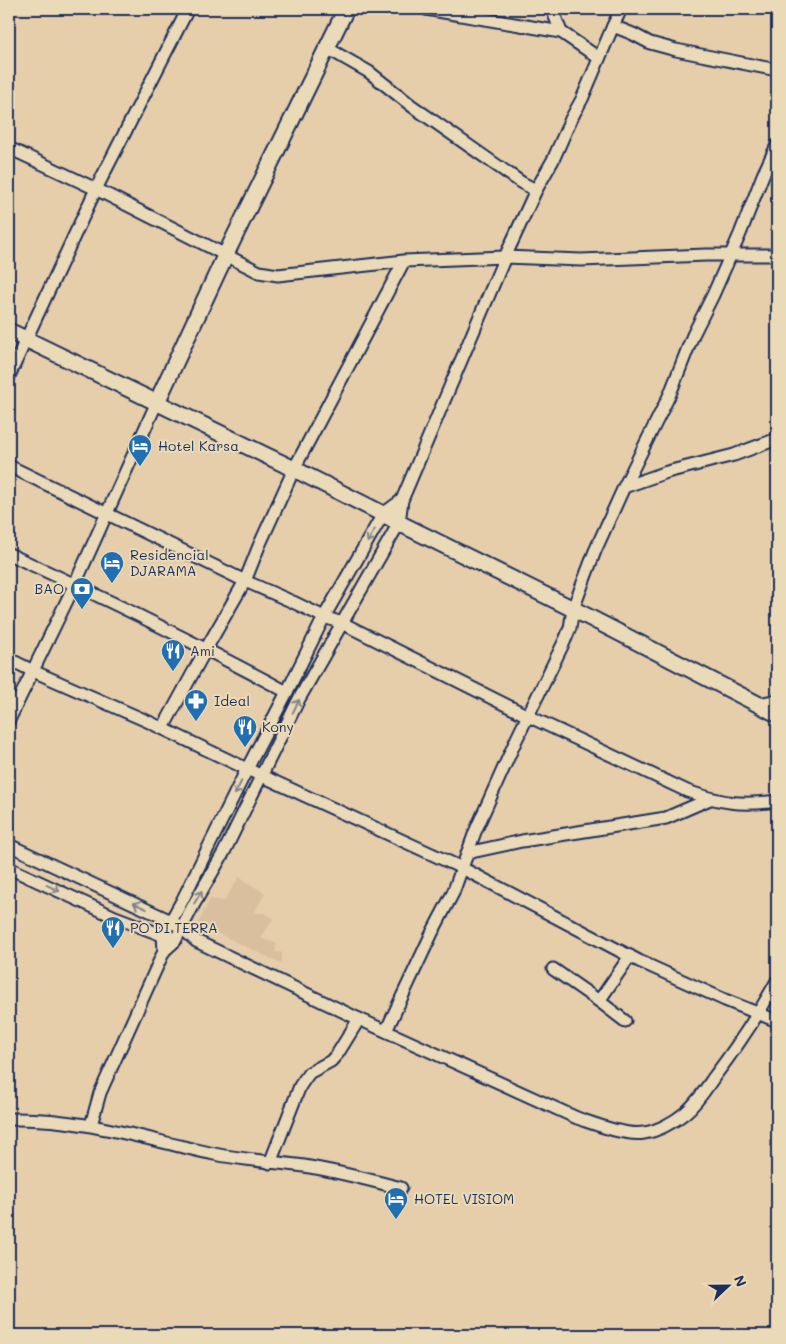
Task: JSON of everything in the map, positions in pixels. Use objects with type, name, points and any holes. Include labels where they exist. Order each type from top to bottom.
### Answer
[{"type":"main road","points":[[157,402],[226,254],[346,9]]},
{"type":"main road","points":[[9,331],[294,469],[777,714]]},
{"type":"street","points":[[9,376],[96,189],[188,9]]},
{"type":"street","points":[[426,9],[561,32],[599,58]]},
{"type":"street","points":[[552,9],[561,32]]},
{"type":"street","points":[[90,1125],[100,1093],[164,951],[176,940],[224,852],[299,700],[399,523],[402,500],[506,257],[536,190],[553,160],[582,99],[621,9]]},
{"type":"street","points":[[612,26],[650,43],[676,50],[777,70]]},
{"type":"street","points":[[327,48],[369,72],[412,106],[522,183],[536,190]]},
{"type":"street","points":[[386,1031],[453,893],[478,824],[517,738],[565,640],[570,628],[573,609],[595,551],[670,394],[693,336],[713,295],[777,145]]},
{"type":"street","points":[[9,148],[96,189],[259,272],[278,275],[404,261],[506,257],[581,260],[731,254],[777,255]]},
{"type":"street","points":[[163,728],[245,581],[258,546],[294,469],[404,261]]},
{"type":"street","points":[[9,720],[75,584],[157,402]]},
{"type":"street","points":[[624,487],[667,472],[734,455],[775,442]]},
{"type":"street","points":[[9,466],[245,581],[324,617],[342,623],[528,716],[654,776],[710,799],[729,803],[746,804],[777,801]]},
{"type":"street","points":[[164,951],[164,935],[247,769],[288,692],[324,617],[384,514],[402,500]]},
{"type":"street","points":[[9,554],[75,584],[288,692]]},
{"type":"street","points":[[9,660],[163,728],[247,769],[462,868],[630,956],[680,980],[777,1021]]},
{"type":"street","points":[[759,704],[777,700]]},
{"type":"street","points":[[467,853],[522,841],[666,818],[710,799]]},
{"type":"street","points":[[9,845],[171,921],[196,941],[359,1019],[577,1118],[606,1128],[628,1132],[642,1133],[656,1130],[684,1114],[727,1061],[759,1013],[777,981]]},
{"type":"street","points":[[9,868],[115,917],[176,940],[196,941]]},
{"type":"street","points":[[599,1001],[630,956]]},
{"type":"street","points":[[553,970],[626,1021]]},
{"type":"street","points":[[270,1163],[300,1086],[309,1073],[331,1061],[359,1019]]},
{"type":"street","points":[[9,1119],[33,1118],[90,1125],[243,1160],[306,1167],[361,1177],[401,1188]]},
{"type":"shaded area","points":[[239,877],[265,893],[254,913],[264,913],[273,919],[261,938],[277,944],[275,951],[282,953],[282,964],[198,924],[210,899],[224,901]]},
{"type":"place","name":"Hotel Karsa","points":[[140,467]]},
{"type":"place","name":"Residencial DJARAMA","points":[[112,584]]},
{"type":"place","name":"BAO","points":[[82,610]]},
{"type":"place","name":"Ami","points":[[173,672]]},
{"type":"place","name":"Ideal","points":[[196,722]]},
{"type":"place","name":"Kony","points":[[245,748]]},
{"type":"place","name":"PO DI TERRA","points":[[113,949]]},
{"type":"place","name":"HOTEL VISIOM","points":[[396,1220]]}]
